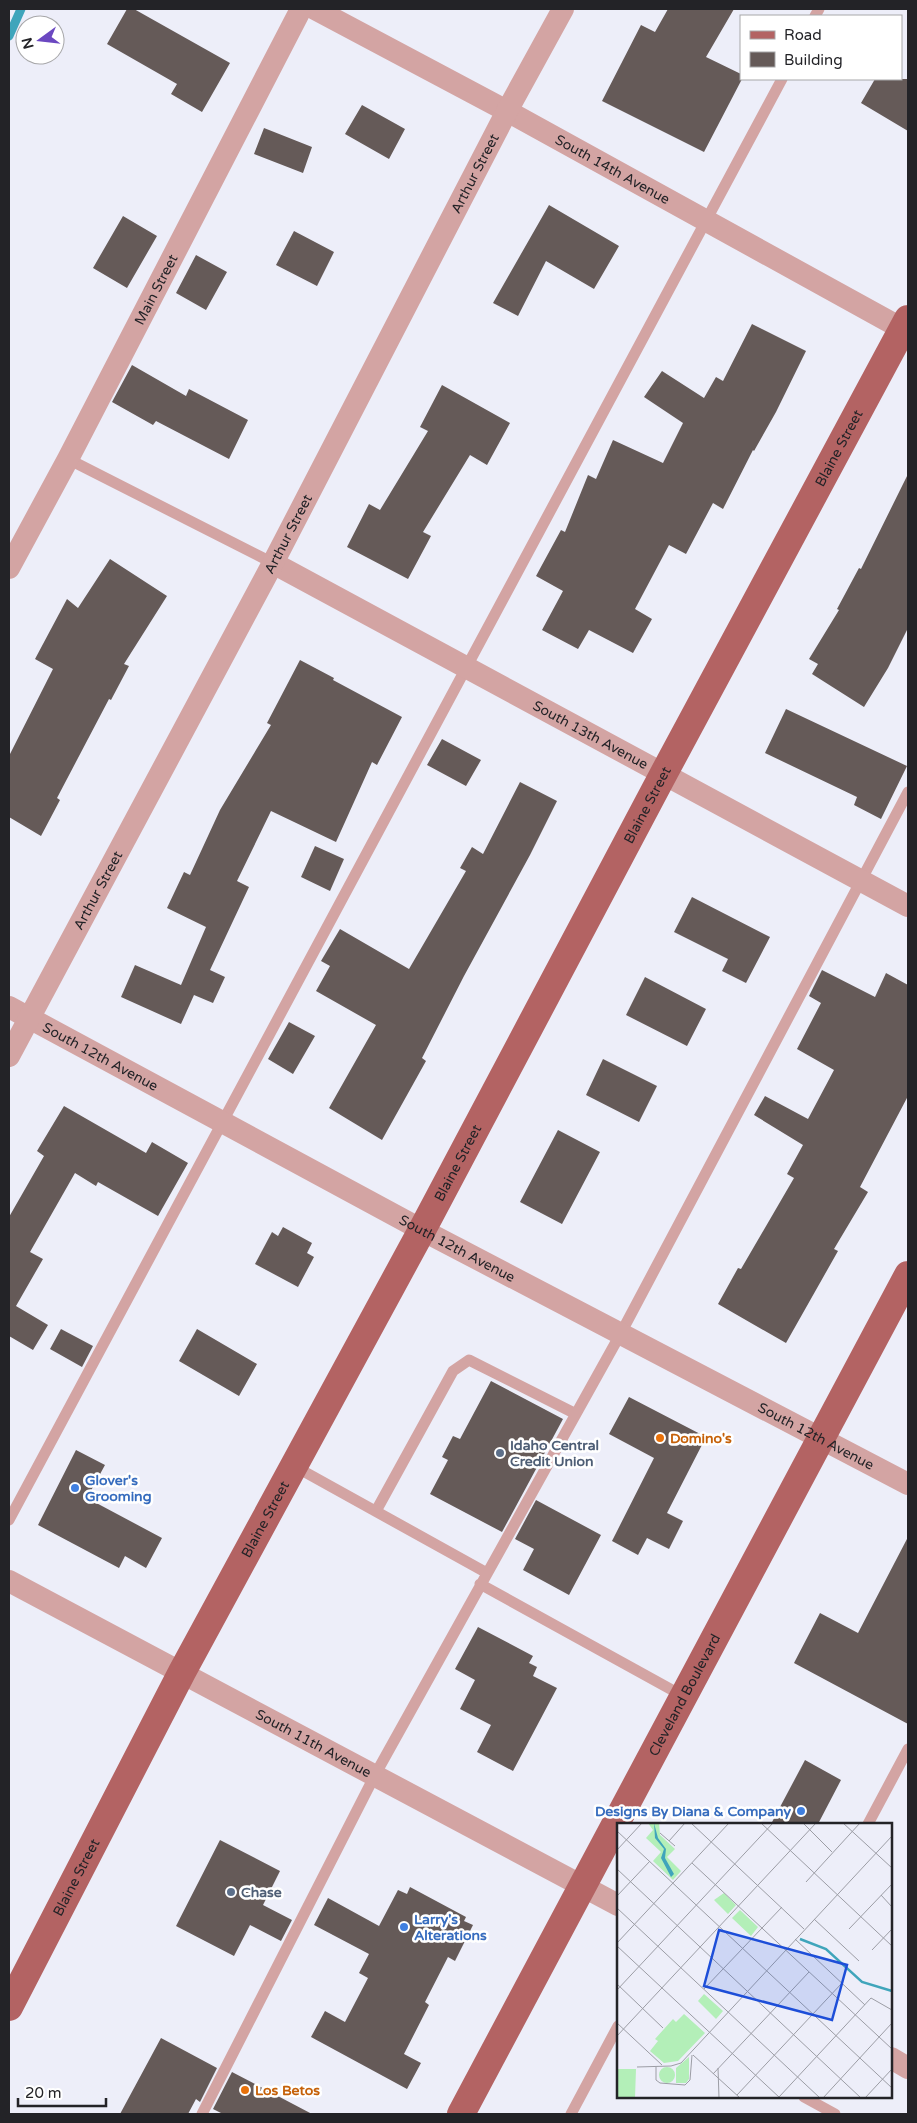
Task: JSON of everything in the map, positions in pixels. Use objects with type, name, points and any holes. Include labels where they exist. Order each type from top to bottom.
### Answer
[{"type":"main road","name":"Blaine Street","points":[[9,2007],[182,1672],[422,1230],[664,774],[907,327]]},
{"type":"main road","name":"Cleveland Boulevard","points":[[460,2114],[908,1275]]},
{"type":"street","name":"Main Street","points":[[9,568],[68,459],[301,9]]},
{"type":"street","name":"South 14th Avenue","points":[[315,9],[907,327]]},
{"type":"street","name":"Arthur Street","points":[[9,1056],[273,563],[507,111],[563,9]]},
{"type":"street","name":"South 13th Avenue","points":[[273,563],[908,906]]},
{"type":"street","name":"South 12th Avenue","points":[[9,1007],[422,1230],[908,1484]]},
{"type":"street","name":"South 11th Avenue","points":[[9,1581],[617,1904]]},
{"type":"street","points":[[892,2059],[908,2068]]},
{"type":"lane","points":[[9,1520],[221,1121],[468,668],[781,80]]},
{"type":"lane","points":[[68,459],[273,563]]},
{"type":"lane","points":[[202,2114],[375,1774],[621,1333],[908,792]]},
{"type":"lane","points":[[376,1512],[453,1370],[469,1360],[576,1414]]},
{"type":"lane","points":[[293,1466],[487,1573]]},
{"type":"lane","points":[[480,1584],[683,1696]]},
{"type":"lane","points":[[869,1823],[908,1749]]},
{"type":"lane","points":[[571,2114],[617,2028]]},
{"type":"lane","points":[[806,2098],[835,2114]]},
{"type":"building","points":[[127,9],[134,9],[230,63],[202,112],[171,94],[177,84],[107,44]]},
{"type":"building","points":[[668,9],[734,9],[706,57],[740,74],[741,80],[704,152],[602,101],[641,25],[655,32]]},
{"type":"building","points":[[908,79],[908,131],[861,103],[874,80]]},
{"type":"building","points":[[362,105],[405,129],[389,159],[345,134]]},
{"type":"building","points":[[264,128],[312,147],[303,173],[254,154]]},
{"type":"building","points":[[549,205],[619,246],[594,289],[546,261],[518,316],[493,303]]},
{"type":"building","points":[[123,216],[157,236],[127,288],[93,268]]},
{"type":"building","points":[[294,231],[334,252],[317,286],[276,265]]},
{"type":"building","points":[[196,255],[227,272],[206,310],[176,293]]},
{"type":"building","points":[[752,324],[806,351],[776,412],[753,450],[723,509],[713,503],[686,554],[669,545],[635,609],[652,619],[633,653],[589,630],[578,649],[542,630],[563,591],[536,576],[561,530],[565,532],[588,475],[596,479],[613,440],[663,463],[683,423],[644,397],[662,371],[704,398],[716,377],[723,381]]},
{"type":"building","points":[[132,365],[186,396],[189,389],[248,420],[229,459],[156,421],[153,425],[112,402]]},
{"type":"building","points":[[442,385],[510,423],[487,465],[470,455],[423,532],[431,536],[408,579],[347,547],[369,504],[380,510],[428,431],[420,427]]},
{"type":"building","points":[[908,474],[908,628],[888,668],[864,707],[812,674],[818,664],[809,659],[839,610],[837,609],[859,568],[861,569]]},
{"type":"building","points":[[110,559],[167,596],[124,664],[129,666],[111,700],[109,699],[57,798],[60,800],[41,836],[9,817],[9,756],[53,669],[35,659],[67,599],[78,608]]},
{"type":"building","points":[[300,660],[402,717],[377,765],[372,762],[336,842],[271,811],[237,881],[249,887],[210,970],[225,977],[213,1003],[194,995],[181,1024],[121,997],[135,965],[181,985],[206,927],[167,908],[184,872],[190,875],[220,810],[271,725],[267,723]]},
{"type":"building","points":[[786,709],[907,766],[881,819],[854,805],[857,797],[765,753]]},
{"type":"building","points":[[442,739],[481,760],[466,786],[427,765]]},
{"type":"building","points":[[520,782],[557,801],[422,1058],[426,1061],[382,1140],[329,1108],[376,1025],[316,991],[330,966],[321,961],[340,929],[409,969],[466,871],[460,868],[472,847],[483,854]]},
{"type":"building","points":[[315,846],[344,859],[330,891],[301,877]]},
{"type":"building","points":[[692,897],[770,937],[746,983],[722,971],[728,959],[674,932]]},
{"type":"building","points":[[822,970],[875,997],[886,973],[908,985],[908,1096],[860,1187],[868,1192],[834,1249],[838,1251],[786,1343],[718,1304],[738,1268],[741,1269],[794,1178],[787,1174],[803,1145],[754,1115],[765,1096],[808,1119],[834,1070],[797,1049],[821,1003],[809,996]]},
{"type":"building","points":[[645,977],[706,1009],[687,1046],[626,1015]]},
{"type":"building","points":[[289,1022],[315,1036],[293,1074],[268,1059]]},
{"type":"building","points":[[603,1059],[657,1086],[639,1122],[586,1095]]},
{"type":"building","points":[[64,1106],[146,1153],[152,1142],[188,1163],[158,1216],[98,1182],[96,1186],[75,1173],[30,1252],[43,1259],[16,1306],[48,1325],[33,1350],[9,1336],[9,1217],[44,1156],[37,1151]]},
{"type":"building","points":[[558,1130],[600,1152],[562,1224],[520,1202]]},
{"type":"building","points":[[283,1227],[312,1243],[307,1253],[314,1257],[298,1287],[255,1264],[272,1232],[278,1236]]},
{"type":"building","points":[[61,1329],[93,1346],[82,1367],[50,1349]]},
{"type":"building","points":[[197,1329],[257,1364],[239,1396],[179,1361]]},
{"type":"building","points":[[491,1381],[563,1419],[502,1532],[430,1494],[448,1460],[442,1457],[453,1436],[460,1439]]},
{"type":"building","points":[[629,1397],[706,1437],[667,1513],[683,1521],[669,1549],[647,1538],[638,1555],[612,1541],[654,1458],[609,1434]]},
{"type":"building","points":[[76,1450],[105,1465],[87,1498],[162,1538],[146,1568],[125,1556],[119,1568],[38,1525]]},
{"type":"building","points":[[536,1500],[601,1535],[569,1595],[523,1570],[534,1549],[515,1539]]},
{"type":"building","points":[[908,1537],[908,1724],[794,1663],[820,1613],[858,1633]]},
{"type":"building","points":[[478,1627],[533,1656],[529,1663],[537,1667],[533,1676],[557,1688],[513,1771],[477,1752],[491,1725],[460,1709],[475,1680],[455,1669]]},
{"type":"building","points":[[805,1760],[841,1780],[819,1823],[772,1823]]},
{"type":"building","name":"Chase","points":[[220,1840],[280,1871],[263,1905],[292,1920],[281,1941],[250,1925],[234,1956],[176,1926]]},
{"type":"building","points":[[410,1887],[466,1917],[464,1921],[473,1925],[455,1961],[448,1957],[425,2002],[429,2005],[404,2054],[421,2063],[407,2089],[311,2037],[325,2011],[345,2022],[368,1978],[359,1973],[369,1954],[314,1925],[328,1898],[379,1926],[398,1890],[407,1894]]},
{"type":"building","points":[[161,2038],[217,2068],[200,2102],[196,2099],[188,2114],[120,2114]]},
{"type":"building","name":"Los Betos","points":[[232,2072],[312,2114],[223,2114],[213,2109]]},
{"type":"waterway","points":[[9,36],[21,9]]},
{"type":"place","name":"Domino's","points":[[660,1438]]},
{"type":"place","name":"Idaho Central Credit Union","points":[[500,1453]]},
{"type":"place","name":"Glover's Grooming","points":[[75,1488]]},
{"type":"place","name":"Designs By Diana & Company","points":[[801,1811]]},
{"type":"place","name":"Chase","points":[[231,1892]]},
{"type":"place","name":"Larry's Alterations","points":[[404,1927]]},
{"type":"place","name":"Los Betos","points":[[245,2090]]}]
